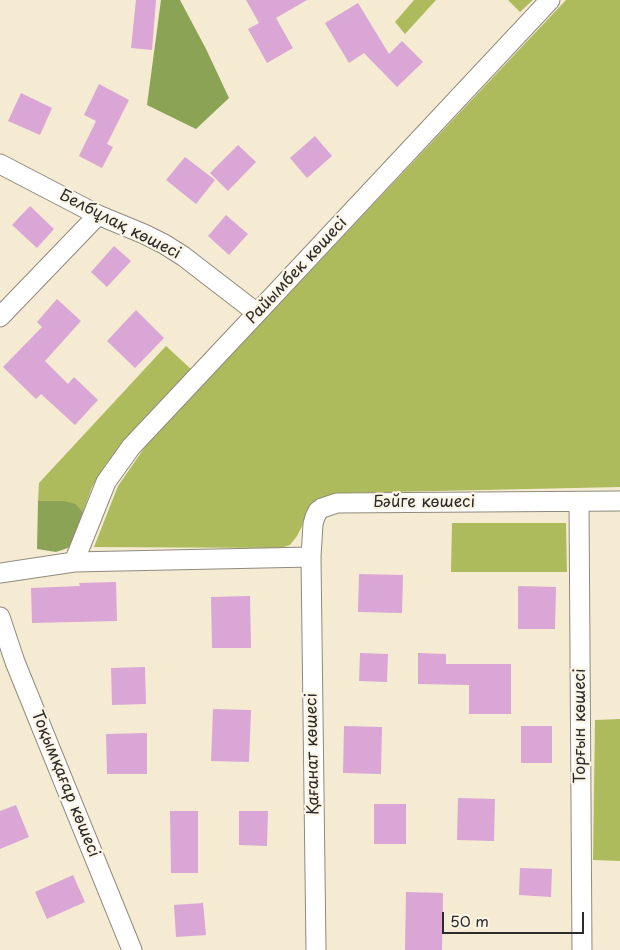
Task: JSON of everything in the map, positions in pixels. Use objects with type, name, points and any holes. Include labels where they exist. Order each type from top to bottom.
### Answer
[{"type":"street","name":"Райымбек көшесі","points":[[74,562],[106,482],[131,447],[550,0]]},
{"type":"street","name":"Белбұлақ көшесі","points":[[0,164],[98,215],[144,234],[183,256],[258,313]]},
{"type":"street","points":[[0,317],[98,215]]},
{"type":"street","name":"Бәйге көшесі","points":[[311,558],[315,517],[322,508],[330,505],[347,503],[620,501]]},
{"type":"street","name":"Торғын көшесі","points":[[579,502],[582,950]]},
{"type":"street","points":[[0,573],[74,562],[311,558]]},
{"type":"street","name":"Қағанат көшесі","points":[[311,558],[316,950]]},
{"type":"street","name":"Тоқымқағар көшесі","points":[[0,617],[15,662],[132,950]]},
{"type":"green space","points":[[161,0],[180,0],[229,98],[196,129],[147,105]]},
{"type":"green space","points":[[414,0],[436,0],[405,34],[395,22]]},
{"type":"green space","points":[[508,0],[533,0],[520,12]]},
{"type":"green space","points":[[566,0],[620,0],[620,487],[344,493],[330,495],[319,501],[309,513],[290,545],[281,548],[94,547],[118,486],[147,444]]},
{"type":"green space","points":[[166,346],[193,371],[124,442],[106,464],[92,487],[83,512],[76,504],[38,501],[39,483]]},
{"type":"green space","points":[[38,501],[64,501],[76,504],[83,512],[82,525],[76,539],[68,548],[56,552],[37,549]]},
{"type":"green space","points":[[452,523],[566,523],[567,572],[451,572]]},
{"type":"green space","points":[[620,719],[620,861],[593,860],[595,720]]},
{"type":"building","points":[[136,0],[156,0],[152,50],[131,48]]},
{"type":"building","points":[[246,0],[307,0],[276,18],[293,48],[267,63],[248,29],[259,23]]},
{"type":"building","points":[[358,3],[389,54],[402,41],[423,62],[397,87],[364,53],[349,63],[325,23]]},
{"type":"building","points":[[99,84],[129,100],[107,144],[113,147],[102,168],[79,156],[96,121],[84,115]]},
{"type":"building","points":[[21,93],[52,108],[40,135],[8,121]]},
{"type":"building","points":[[315,136],[332,156],[307,178],[290,158]]},
{"type":"building","points":[[238,145],[256,162],[228,191],[210,173]]},
{"type":"building","points":[[185,157],[215,180],[196,204],[166,180]]},
{"type":"building","points":[[30,206],[54,229],[37,248],[12,225]]},
{"type":"building","points":[[226,215],[248,234],[229,255],[208,236]]},
{"type":"building","points":[[114,246],[131,261],[107,287],[91,272]]},
{"type":"building","points":[[57,299],[81,321],[45,361],[68,384],[74,377],[98,400],[75,425],[41,394],[36,399],[3,367],[42,327],[37,322]]},
{"type":"building","points":[[136,310],[164,338],[135,368],[107,341]]},
{"type":"building","points":[[359,574],[403,575],[402,613],[358,612]]},
{"type":"building","points":[[116,582],[117,621],[32,623],[31,588],[80,586],[79,583]]},
{"type":"building","points":[[518,586],[556,587],[555,629],[518,629]]},
{"type":"building","points":[[250,596],[251,648],[212,648],[211,597]]},
{"type":"building","points":[[360,653],[388,654],[387,682],[359,681]]},
{"type":"building","points":[[418,653],[446,654],[446,664],[511,664],[511,714],[469,714],[469,685],[418,684]]},
{"type":"building","points":[[145,667],[146,704],[112,705],[111,668]]},
{"type":"building","points":[[213,709],[251,710],[249,762],[211,761]]},
{"type":"building","points":[[344,726],[382,727],[381,774],[343,773]]},
{"type":"building","points":[[521,726],[552,726],[552,763],[521,763]]},
{"type":"building","points":[[147,733],[147,774],[107,774],[106,734]]},
{"type":"building","points":[[458,798],[495,799],[494,841],[457,840]]},
{"type":"building","points":[[374,804],[406,804],[406,844],[374,844]]},
{"type":"building","points":[[16,805],[29,837],[0,849],[0,811]]},
{"type":"building","points":[[170,811],[198,811],[198,873],[171,873]]},
{"type":"building","points":[[239,811],[268,811],[267,846],[239,845]]},
{"type":"building","points":[[520,868],[552,869],[551,897],[519,895]]},
{"type":"building","points":[[73,875],[85,902],[47,919],[35,892]]},
{"type":"building","points":[[406,892],[443,893],[442,950],[405,950]]},
{"type":"building","points":[[203,903],[206,935],[176,937],[174,905]]}]
